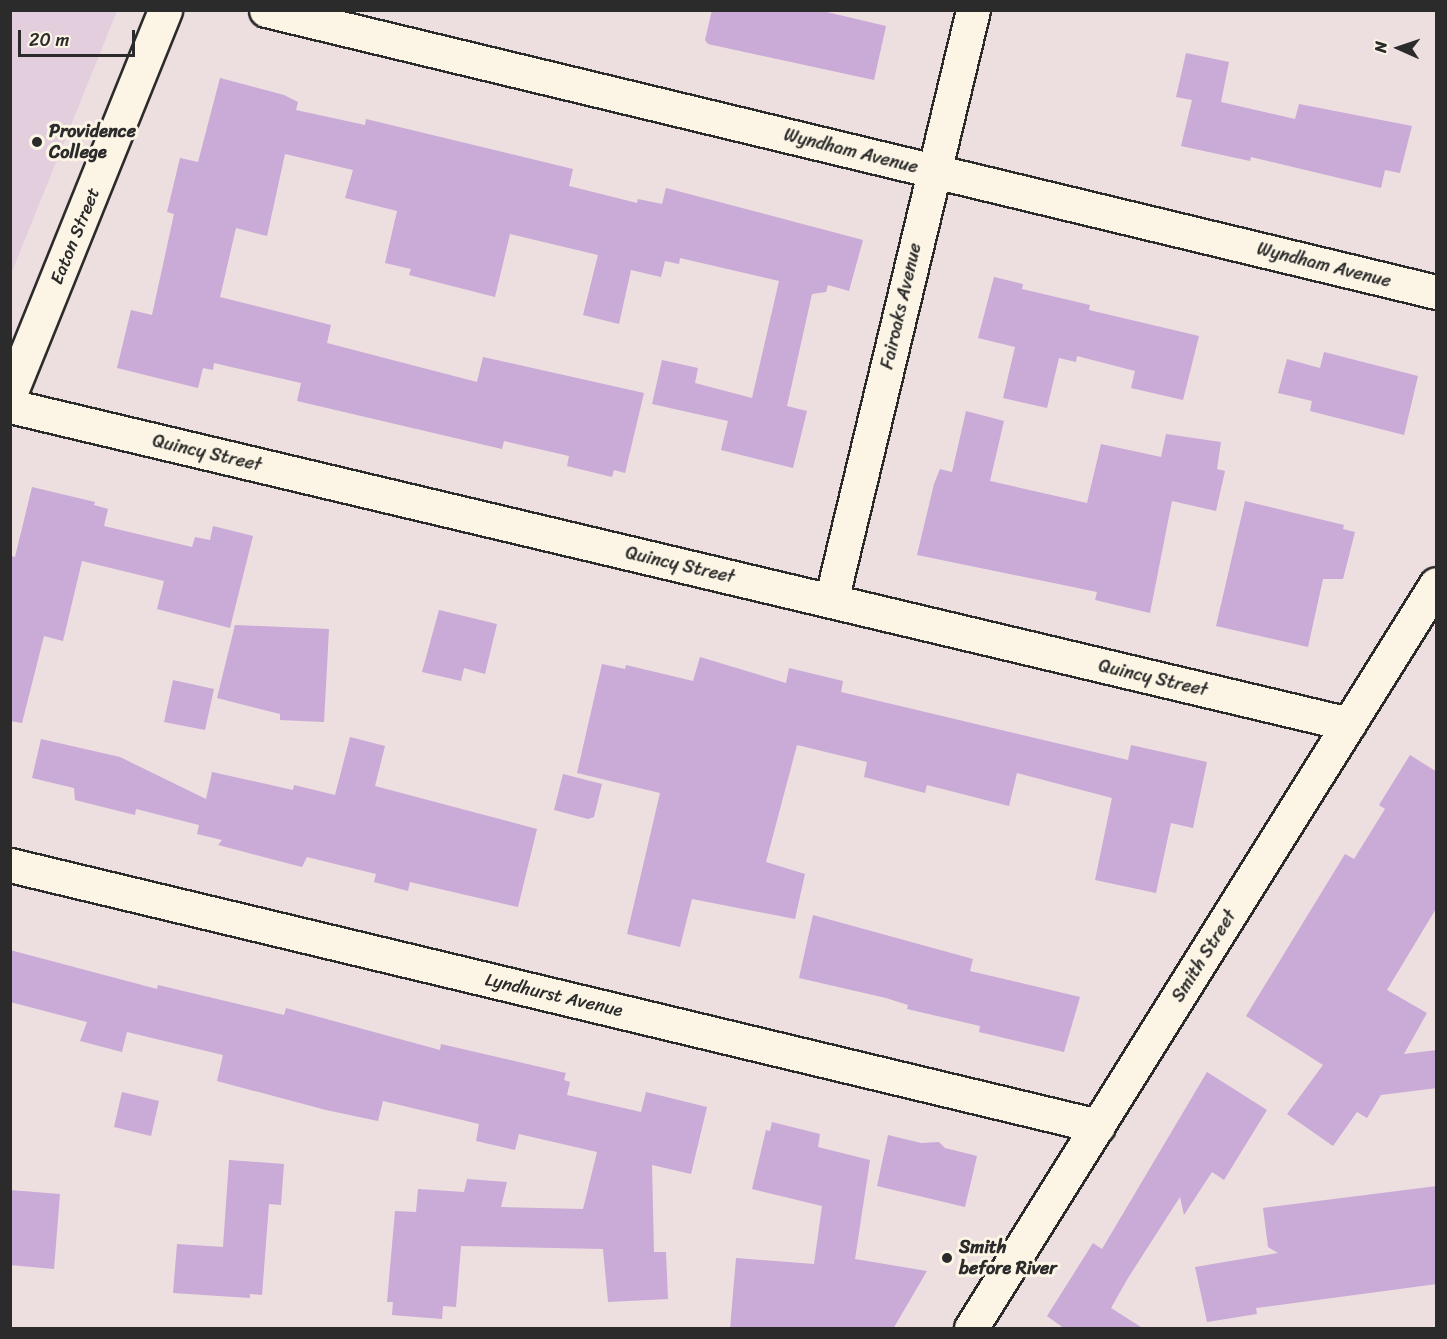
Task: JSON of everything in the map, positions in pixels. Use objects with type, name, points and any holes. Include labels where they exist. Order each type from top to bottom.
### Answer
[{"type":"street","name":"Eaton Street","points":[[10,394],[165,10]]},
{"type":"street","name":"Wyndham Avenue","points":[[266,10],[1437,292]]},
{"type":"street","name":"Fairoaks Avenue","points":[[831,601],[973,10]]},
{"type":"street","name":"Quincy Street","points":[[10,406],[1349,724]]},
{"type":"street","name":"Smith Street","points":[[971,1329],[1437,584]]},
{"type":"street","name":"Lyndhurst Avenue","points":[[10,865],[1098,1125]]},
{"type":"shaded area","name":"Providence College","points":[[10,11],[117,11],[11,274]]},
{"type":"building","points":[[712,10],[818,10],[886,26],[874,80],[708,44],[705,40]]},
{"type":"building","points":[[1186,53],[1229,62],[1221,102],[1295,119],[1299,104],[1412,126],[1400,173],[1385,170],[1381,188],[1251,157],[1250,161],[1181,146],[1192,100],[1176,97]]},
{"type":"building","points":[[220,78],[284,95],[298,102],[296,110],[365,125],[366,119],[573,169],[569,186],[637,203],[638,199],[662,204],[666,188],[863,240],[849,291],[828,285],[826,292],[812,294],[787,406],[807,411],[793,468],[721,450],[728,421],[652,404],[662,360],[698,368],[695,383],[752,398],[779,281],[680,258],[679,264],[665,261],[661,277],[631,270],[619,324],[583,315],[598,255],[510,234],[495,297],[409,275],[411,269],[385,263],[397,211],[345,198],[353,170],[285,154],[267,236],[236,228],[220,297],[331,325],[327,343],[477,382],[483,357],[644,393],[625,473],[614,470],[612,477],[567,466],[569,456],[504,441],[502,449],[297,401],[301,383],[214,363],[213,370],[203,368],[198,388],[117,368],[131,310],[152,315],[174,214],[167,212],[180,158],[198,162]]},
{"type":"building","points":[[994,277],[1023,284],[1022,289],[1090,305],[1089,310],[1199,336],[1183,400],[1131,388],[1135,371],[1077,356],[1076,362],[1059,358],[1047,408],[1003,398],[1015,347],[978,338]]},
{"type":"building","points":[[1324,352],[1418,376],[1404,435],[1310,411],[1312,401],[1278,393],[1287,359],[1320,368]]},
{"type":"building","points":[[966,411],[1004,421],[990,481],[1087,503],[1101,444],[1161,457],[1166,434],[1221,442],[1217,469],[1225,471],[1216,511],[1172,501],[1150,613],[1095,600],[1097,592],[917,555],[934,484],[940,469],[952,472]]},
{"type":"building","points":[[32,487],[95,502],[94,505],[108,509],[104,526],[192,547],[195,537],[210,540],[213,526],[253,536],[230,628],[157,609],[164,581],[82,561],[63,641],[44,636],[22,723],[10,721],[10,556],[15,557]]},
{"type":"building","points":[[1245,501],[1344,525],[1343,529],[1355,532],[1343,579],[1323,579],[1308,647],[1216,626]]},
{"type":"building","points":[[439,610],[497,624],[485,674],[464,668],[461,681],[422,672]]},
{"type":"building","points":[[235,625],[329,629],[324,722],[280,720],[280,714],[217,698]]},
{"type":"building","points":[[700,657],[786,683],[789,668],[843,681],[841,692],[1128,760],[1131,745],[1207,762],[1193,828],[1171,823],[1156,893],[1095,880],[1112,798],[1017,773],[1009,806],[927,785],[925,793],[864,777],[867,762],[797,745],[766,862],[805,874],[795,919],[692,899],[680,947],[627,934],[660,793],[577,773],[602,664],[625,669],[626,665],[693,681]]},
{"type":"building","points":[[173,680],[214,689],[205,730],[164,722]]},
{"type":"building","points":[[350,737],[385,746],[375,786],[537,829],[518,907],[410,882],[408,891],[374,882],[376,874],[307,857],[302,867],[218,845],[222,840],[197,834],[199,825],[136,809],[135,815],[75,800],[74,788],[32,778],[41,739],[120,757],[206,799],[212,772],[293,790],[294,785],[335,795]]},
{"type":"building","points":[[1410,755],[1437,772],[1437,907],[1387,990],[1427,1013],[1404,1054],[1437,1050],[1437,1088],[1381,1095],[1367,1118],[1357,1112],[1333,1146],[1287,1114],[1323,1065],[1246,1016],[1345,854],[1354,859],[1385,809],[1379,805]]},
{"type":"building","points":[[563,774],[602,784],[594,817],[588,819],[554,810]]},
{"type":"building","points":[[813,915],[973,959],[970,971],[1080,997],[1064,1052],[979,1032],[980,1026],[907,1009],[908,1005],[886,998],[799,978]]},
{"type":"building","points":[[10,950],[157,989],[158,985],[284,1015],[286,1008],[440,1050],[441,1044],[566,1073],[564,1080],[570,1082],[567,1095],[641,1112],[646,1092],[707,1107],[691,1174],[652,1165],[654,1252],[666,1252],[668,1299],[608,1302],[603,1249],[461,1246],[456,1307],[443,1306],[442,1319],[392,1315],[393,1302],[387,1302],[395,1211],[416,1212],[418,1189],[464,1192],[467,1179],[507,1182],[501,1207],[583,1209],[597,1152],[519,1134],[515,1150],[476,1141],[479,1124],[383,1101],[378,1121],[326,1110],[217,1081],[223,1055],[127,1032],[122,1052],[80,1041],[87,1022],[10,1002]]},
{"type":"building","points":[[1207,1072],[1267,1110],[1224,1180],[1212,1172],[1184,1215],[1180,1197],[1111,1308],[1144,1329],[1065,1329],[1047,1316],[1093,1243],[1102,1249]]},
{"type":"building","points":[[122,1092],[159,1101],[151,1136],[114,1127]]},
{"type":"building","points":[[772,1122],[820,1134],[818,1147],[870,1160],[855,1259],[927,1271],[893,1329],[730,1329],[736,1258],[814,1264],[822,1206],[752,1189],[766,1130],[770,1131]]},
{"type":"building","points":[[888,1135],[921,1143],[939,1142],[945,1148],[977,1156],[965,1207],[877,1186]]},
{"type":"building","points":[[229,1160],[284,1164],[281,1205],[269,1204],[262,1295],[250,1294],[250,1298],[173,1293],[177,1244],[223,1247]]},
{"type":"building","points":[[1437,1186],[1437,1284],[1256,1308],[1257,1314],[1207,1322],[1195,1267],[1278,1253],[1268,1247],[1263,1208]]},
{"type":"building","points":[[10,1190],[60,1194],[54,1269],[10,1265]]},
{"type":"place","name":"Providence College","points":[[37,142]]},
{"type":"place","name":"Smith before River","points":[[947,1258]]}]
